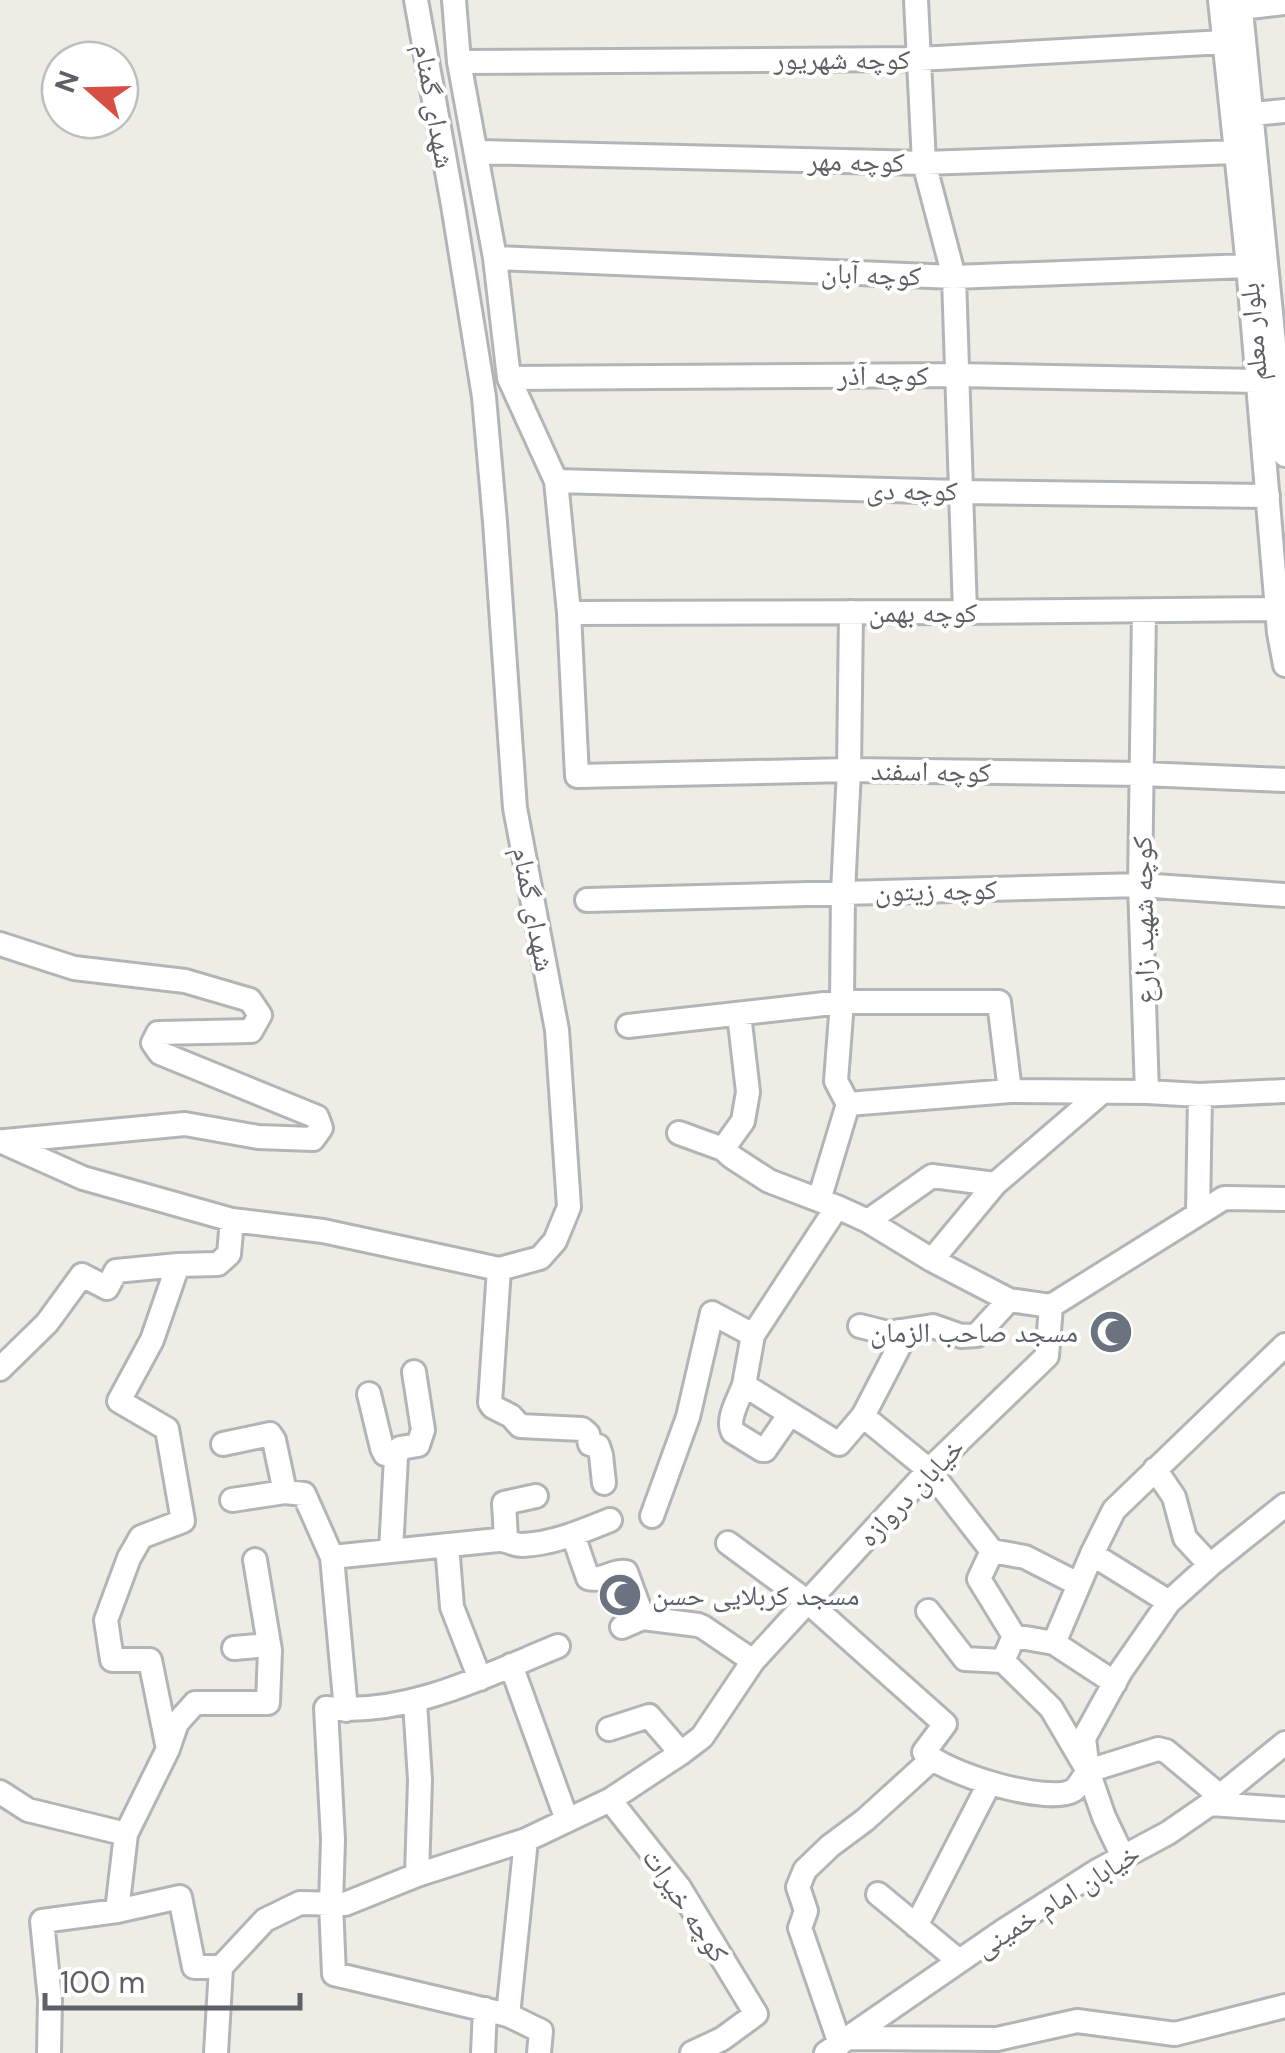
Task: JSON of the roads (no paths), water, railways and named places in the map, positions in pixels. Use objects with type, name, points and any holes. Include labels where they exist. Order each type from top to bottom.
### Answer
[{"type":"street","name":"شهدای گمنام","points":[[416,0],[484,397],[515,808],[556,1030],[568,1187],[569,1207],[555,1241],[540,1258],[499,1269]]},
{"type":"street","points":[[454,0],[459,62],[495,258],[509,378],[556,481],[569,612]]},
{"type":"street","points":[[916,0],[924,162],[954,278],[966,612]]},
{"type":"street","points":[[1234,2],[1285,3]]},
{"type":"street","name":"بلوار معلم","points":[[1234,2],[1224,42],[1285,664]]},
{"type":"street","name":"بلوار معلم","points":[[1234,2],[1274,231],[1285,455]]},
{"type":"street","name":"کوچه شهریور","points":[[459,62],[919,59],[1224,42]]},
{"type":"street","points":[[1252,114],[1285,111]]},
{"type":"street","name":"کوچه مهر","points":[[476,152],[924,162],[1237,152]]},
{"type":"street","name":"کوچه آبان","points":[[495,258],[954,278],[1248,266]]},
{"type":"street","name":"کوچه آذر","points":[[509,378],[957,375],[1258,381]]},
{"type":"street","name":"کوچه دی","points":[[556,481],[1268,496]]},
{"type":"street","name":"کوچه بهمن","points":[[569,612],[1277,609]]},
{"type":"street","name":"کوچه شهید زارع","points":[[1144,611],[1140,885],[1147,1092]]},
{"type":"street","name":"کوچه اسفند","points":[[569,612],[577,776],[850,770],[1285,780]]},
{"type":"street","points":[[790,1414],[765,1450],[730,1428],[744,1385],[753,1335],[828,1203],[848,1104],[836,1081],[850,770],[851,612]]},
{"type":"street","name":"کوچه زیتون","points":[[587,900],[1140,885],[1285,895]]},
{"type":"street","points":[[0,944],[74,968],[185,981],[250,1000],[260,1015],[251,1032],[158,1034],[153,1042],[160,1053],[317,1117],[321,1128],[314,1139],[258,1137],[185,1124],[1,1141]]},
{"type":"street","points":[[628,1026],[842,1002],[999,1002],[1010,1091]]},
{"type":"street","points":[[723,1149],[743,1121],[748,1092],[739,1014]]},
{"type":"street","points":[[848,1104],[1010,1091],[1200,1095],[1285,1091]]},
{"type":"street","points":[[932,1260],[994,1184],[1101,1093]]},
{"type":"street","points":[[1198,1213],[1200,1095]]},
{"type":"street","points":[[679,1133],[723,1149],[768,1181],[868,1221],[1009,1300],[1050,1306],[1224,1198],[1285,1199]]},
{"type":"street","points":[[1,1141],[82,1178],[232,1220],[323,1232],[499,1269],[490,1403],[520,1426],[582,1429],[590,1444],[598,1446],[604,1484]]},
{"type":"street","points":[[868,1221],[932,1176],[994,1184]]},
{"type":"street","points":[[0,1370],[48,1322],[82,1275],[106,1288],[116,1271],[218,1264],[229,1254],[232,1220]]},
{"type":"street","points":[[168,1750],[150,1660],[112,1660],[106,1620],[141,1537],[183,1521],[167,1429],[119,1401],[152,1340],[178,1265]]},
{"type":"street","points":[[860,1326],[899,1332],[932,1326],[961,1336],[977,1336],[1009,1300]]},
{"type":"street","name":"خیابان دروازه","points":[[220,1967],[265,1920],[300,1903],[346,1904],[417,1875],[526,1840],[610,1800],[682,1753],[702,1737],[752,1661],[929,1470],[1047,1356],[1050,1306]]},
{"type":"street","points":[[652,1516],[688,1416],[712,1313],[753,1335]]},
{"type":"street","points":[[744,1385],[839,1444],[863,1416],[901,1342],[899,1332]]},
{"type":"street","points":[[1054,1643],[1114,1510],[1285,1345]]},
{"type":"street","points":[[391,1551],[396,1457],[400,1448],[418,1445],[422,1439],[414,1372]]},
{"type":"street","points":[[369,1394],[382,1448],[385,1454],[396,1457]]},
{"type":"street","points":[[863,1416],[929,1470],[992,1551],[1025,1557],[1078,1584]]},
{"type":"street","points":[[224,1444],[270,1434],[285,1492]]},
{"type":"street","points":[[1155,1469],[1174,1498],[1185,1538],[1210,1565]]},
{"type":"street","points":[[232,1500],[285,1492],[304,1494],[332,1558],[346,1710]]},
{"type":"street","points":[[506,1540],[504,1503],[536,1496]]},
{"type":"street","points":[[1088,1770],[1084,1738],[1169,1602],[1285,1504]]},
{"type":"street","points":[[332,1558],[506,1540],[521,1545],[573,1535],[610,1520]]},
{"type":"street","points":[[573,1535],[588,1578],[626,1572],[633,1622],[703,1627],[752,1661]]},
{"type":"street","points":[[728,1542],[808,1602],[945,1724],[924,1752],[932,1760],[989,1784],[1056,1795],[1074,1790],[1088,1770],[1158,1749],[1166,1751],[1215,1800],[1285,1809]]},
{"type":"street","points":[[448,1545],[452,1607],[480,1679]]},
{"type":"street","points":[[992,1551],[979,1579],[1014,1636],[1054,1643],[1115,1684]]},
{"type":"street","points":[[1092,1554],[1169,1602]]},
{"type":"street","points":[[117,1911],[126,1834],[168,1750],[177,1723],[195,1703],[268,1703],[269,1645],[255,1560]]},
{"type":"street","points":[[928,1610],[966,1659],[1003,1661],[1051,1708],[1088,1770],[1124,1857]]},
{"type":"street","points":[[1003,1661],[1014,1636]]},
{"type":"street","points":[[234,1648],[269,1645]]},
{"type":"street","points":[[539,2053],[542,2030],[496,2012],[334,1974],[326,1708],[346,1710],[415,1702],[558,1646]]},
{"type":"street","points":[[510,1666],[568,1820]]},
{"type":"street","points":[[415,1702],[420,1780],[417,1875]]},
{"type":"street","points":[[609,1730],[649,1716],[682,1753]]},
{"type":"street","name":"خیابان امام خمینی","points":[[838,2045],[1034,1911],[1168,1833],[1285,1742]]},
{"type":"street","points":[[932,1760],[830,1846],[805,1870],[798,1887],[806,1911],[800,1928],[838,2045],[998,2038],[1078,2021],[1175,2034],[1285,2006]]},
{"type":"street","points":[[916,1926],[989,1784]]},
{"type":"street","points":[[0,1792],[28,1810],[126,1834]]},
{"type":"street","name":"کوچه خیرات","points":[[610,1800],[679,1887],[756,2014],[722,2039],[692,2053]]},
{"type":"street","points":[[483,2053],[496,2012],[526,1840]]},
{"type":"street","points":[[878,1894],[959,1961]]},
{"type":"street","points":[[50,2053],[50,2000],[42,1921],[180,1897],[194,1967],[220,1967],[216,2053]]},
{"type":"street","points":[[998,2038],[1028,2053]]},
{"type":"place","name":"مسجد صاحب الزمان","points":[[1111,1332]]},
{"type":"place","name":"مسجد کربلایی حسن","points":[[620,1595]]}]
